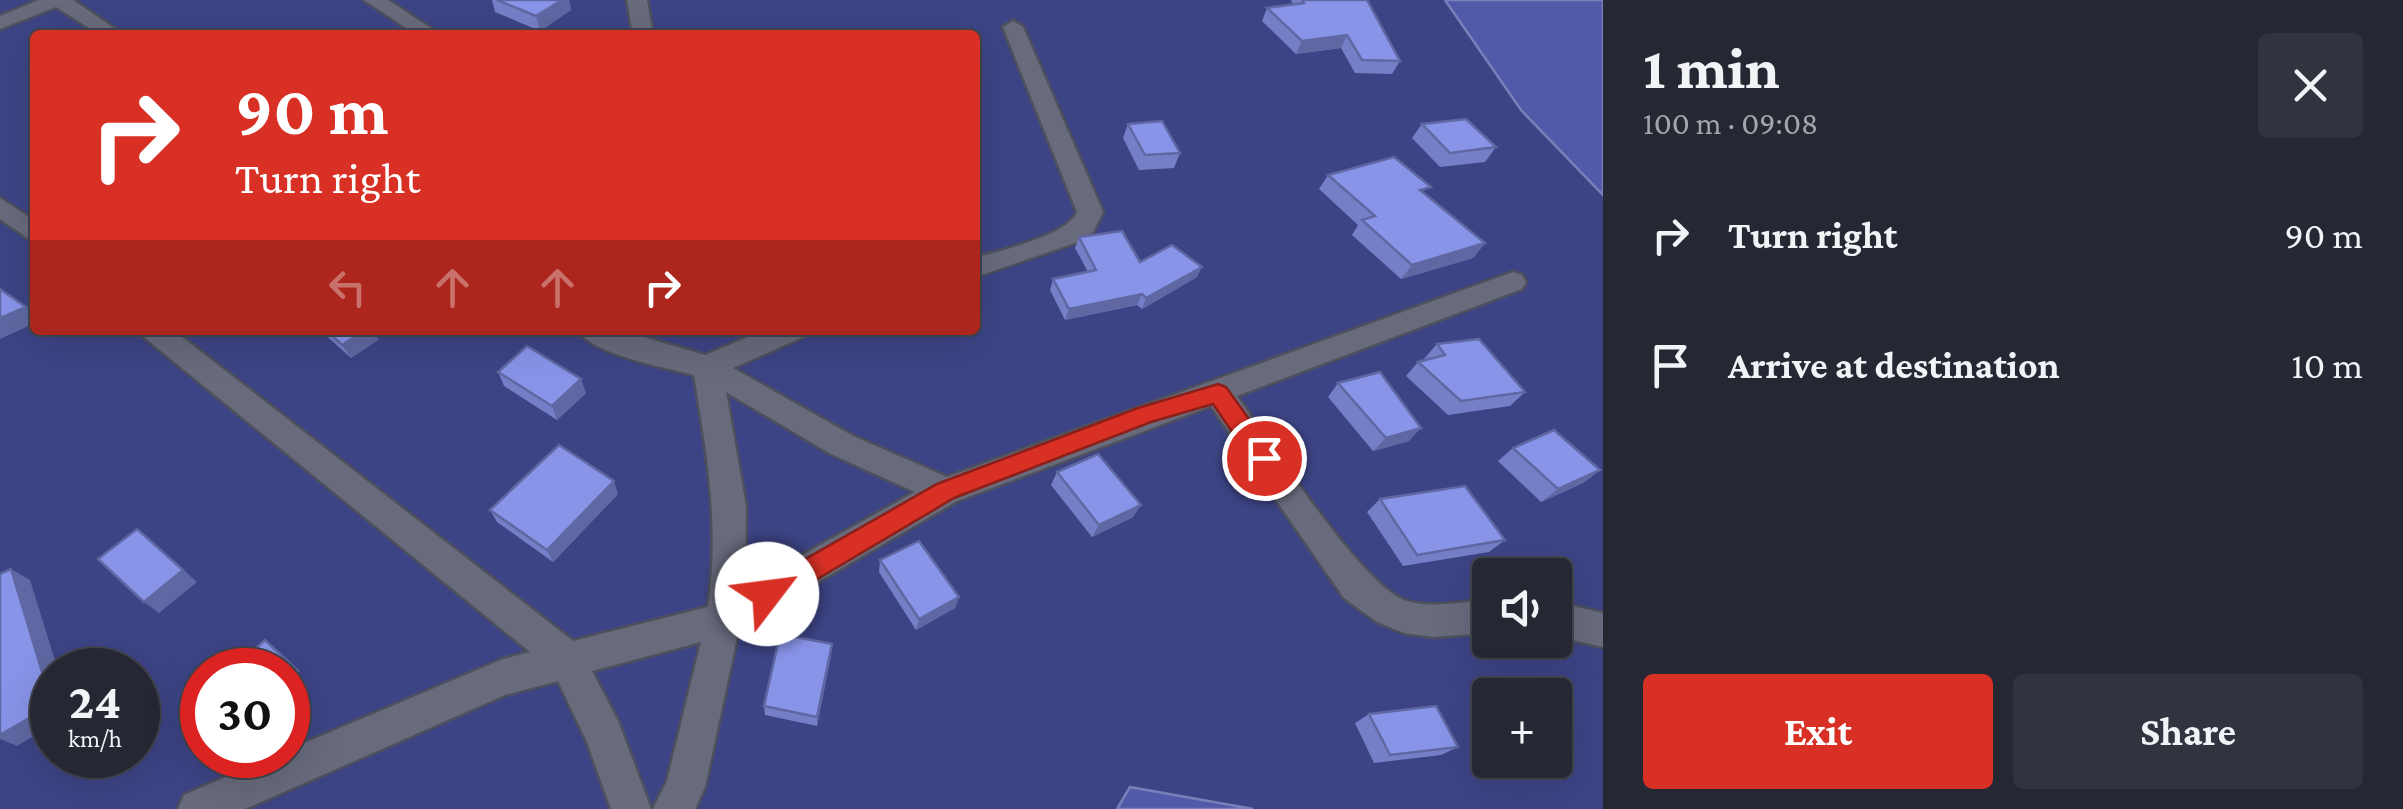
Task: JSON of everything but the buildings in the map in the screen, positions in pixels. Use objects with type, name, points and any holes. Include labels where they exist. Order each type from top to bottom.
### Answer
[{"type":"street","points":[[0,22],[58,0],[106,30]]},
{"type":"street","points":[[374,0],[422,30]]},
{"type":"street","points":[[637,0],[643,30]]},
{"type":"street","points":[[980,266],[1068,236],[1084,226],[1090,212],[1013,27]]},
{"type":"street","points":[[0,206],[30,230]]},
{"type":"street","points":[[209,807],[503,677],[721,620],[946,491],[1146,414],[1218,393],[1514,282]]},
{"type":"street","points":[[160,335],[566,658],[604,735],[631,809]]},
{"type":"street","points":[[604,335],[636,349],[706,367],[842,445],[946,491]]},
{"type":"street","points":[[706,367],[780,335]]},
{"type":"street","points":[[673,809],[684,787],[721,620],[731,552],[723,464],[706,367]]},
{"type":"street","points":[[1218,393],[1356,587],[1383,610],[1418,622],[1472,618]]},
{"type":"street","points":[[1572,623],[1603,630]]},
{"type":"shaded area","points":[[0,0],[1603,0],[1603,809],[0,809]]},
{"type":"shaded area","points":[[1445,0],[1603,0],[1603,195],[1521,110]]},
{"type":"shaded area","points":[[1130,787],[1253,809],[1117,809]]},
{"type":"route","points":[[767,594],[946,491],[1146,414],[1218,393],[1264,458]]}]
